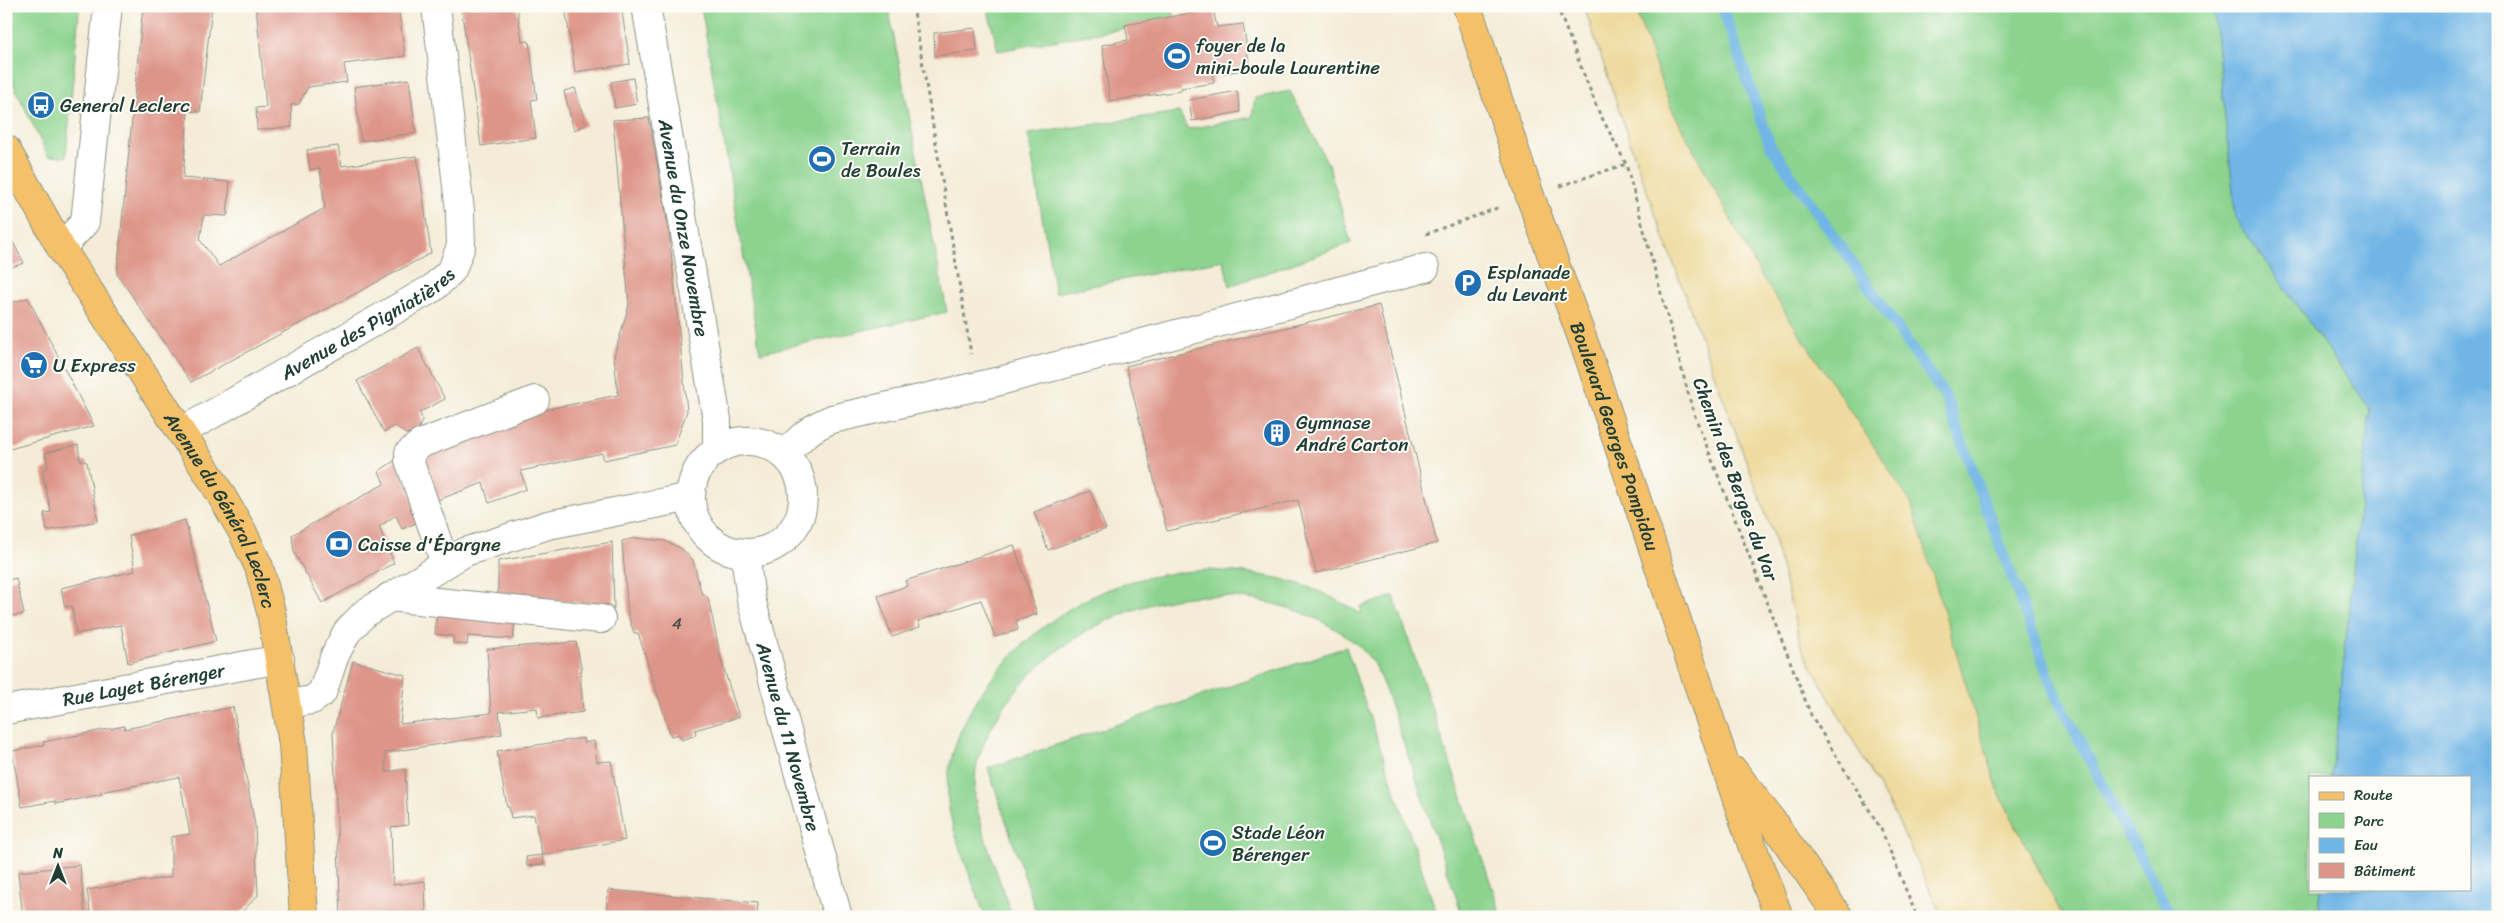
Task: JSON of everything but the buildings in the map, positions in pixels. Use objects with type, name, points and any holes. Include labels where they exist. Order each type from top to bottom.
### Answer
[{"type":"main road","name":"Boulevard Georges Pompidou","points":[[1467,6],[1530,196],[1588,354],[1756,858],[1779,917]]},
{"type":"main road","name":"Avenue du Général Leclerc","points":[[6,149],[61,248],[181,432],[242,531],[259,567],[271,612],[288,704],[294,754],[304,917]]},
{"type":"main road","name":"Boulevard Georges Pompidou","points":[[1721,754],[1772,821],[1839,917]]},
{"type":"street","points":[[61,248],[85,222],[108,6]]},
{"type":"street","name":"Avenue des Pigniatières","points":[[181,432],[433,288],[452,270],[460,246],[460,211],[436,6]]},
{"type":"street","name":"Avenue du Onze Novembre","points":[[646,6],[716,420],[717,450]]},
{"type":"street","points":[[784,455],[802,436],[815,426],[832,419],[950,394],[1425,268]]},
{"type":"street","points":[[445,563],[408,460],[409,454],[420,444],[535,400]]},
{"type":"street","points":[[746,442],[761,444],[784,455],[794,468],[801,484],[803,500],[800,516],[791,531],[779,543],[764,550],[748,554],[730,551],[714,543],[701,531],[693,515],[690,497],[692,483],[698,470],[717,450],[731,444],[746,442]]},
{"type":"street","points":[[288,704],[312,700],[322,693],[335,656],[347,632],[366,613],[389,597],[465,552],[548,525],[690,497]]},
{"type":"street","name":"Avenue du 11 Novembre","points":[[748,554],[747,570],[751,599],[838,917]]},
{"type":"street","points":[[389,597],[601,619]]},
{"type":"street","name":"Rue Layet Bérenger","points":[[6,710],[280,658]]},
{"type":"path","points":[[913,6],[977,387]]},
{"type":"path","name":"Chemin des Berges du Var","points":[[1557,6],[1598,110],[1626,164],[1693,412],[1810,715],[1881,829],[1917,917]]},
{"type":"path","points":[[1423,235],[1626,164]]},
{"type":"green space","points":[[6,6],[76,6],[79,11],[66,157],[48,156],[6,69]]},
{"type":"green space","name":"Terrain de Boules","points":[[701,6],[888,6],[947,312],[760,353]]},
{"type":"green space","points":[[987,6],[1172,6],[1175,19],[998,51]]},
{"type":"green space","points":[[1634,6],[2211,6],[2214,14],[2236,219],[2370,409],[2332,776],[2309,776],[2309,890],[2321,890],[2318,917],[2063,917],[1998,791],[1910,503],[1760,274],[1670,106]]},
{"type":"green space","points":[[1290,91],[1329,166],[1351,243],[1230,286],[1223,260],[1055,293],[1028,134],[1179,112],[1188,129],[1252,117],[1255,98]]},
{"type":"green space","points":[[1209,570],[1251,574],[1288,581],[1322,593],[1360,613],[1362,613],[1360,607],[1394,596],[1502,917],[1463,917],[1387,694],[1375,667],[1360,647],[1342,633],[1303,613],[1254,600],[1202,596],[1169,600],[1138,608],[1109,620],[1053,654],[1029,676],[1009,700],[992,727],[979,757],[976,771],[975,802],[1012,917],[985,917],[958,843],[948,801],[950,767],[959,734],[976,702],[997,672],[1023,644],[1052,621],[1082,602],[1112,588],[1136,580],[1172,573]]},
{"type":"green space","name":"Stade Léon Bérenger","points":[[1346,647],[1438,917],[1038,917],[988,768]]},
{"type":"sand","points":[[1584,6],[1634,6],[1670,106],[1760,274],[1911,503],[1998,791],[2063,917],[1942,917],[1899,823],[1802,649],[1772,531],[1641,175]]},
{"type":"water","points":[[2211,6],[2498,6],[2498,917],[2318,917],[2321,890],[2472,890],[2472,776],[2332,776],[2370,409],[2236,219],[2214,14]]},
{"type":"waterway","points":[[1722,6],[1770,145],[1945,396],[2056,696],[2172,917]]},
{"type":"place","name":"foyer de la mini-boule Laurentine","points":[[1177,56]]},
{"type":"place","name":"General Leclerc","points":[[41,105]]},
{"type":"place","name":"Terrain de Boules","points":[[822,159]]},
{"type":"place","name":"Esplanade du Levant","points":[[1468,283]]},
{"type":"place","name":"U Express","points":[[34,365]]},
{"type":"place","name":"Gymnase André Carton","points":[[1277,433]]},
{"type":"place","name":"Caisse d'Épargne","points":[[339,544]]},
{"type":"place","name":"Stade Léon Bérenger","points":[[1213,843]]}]
